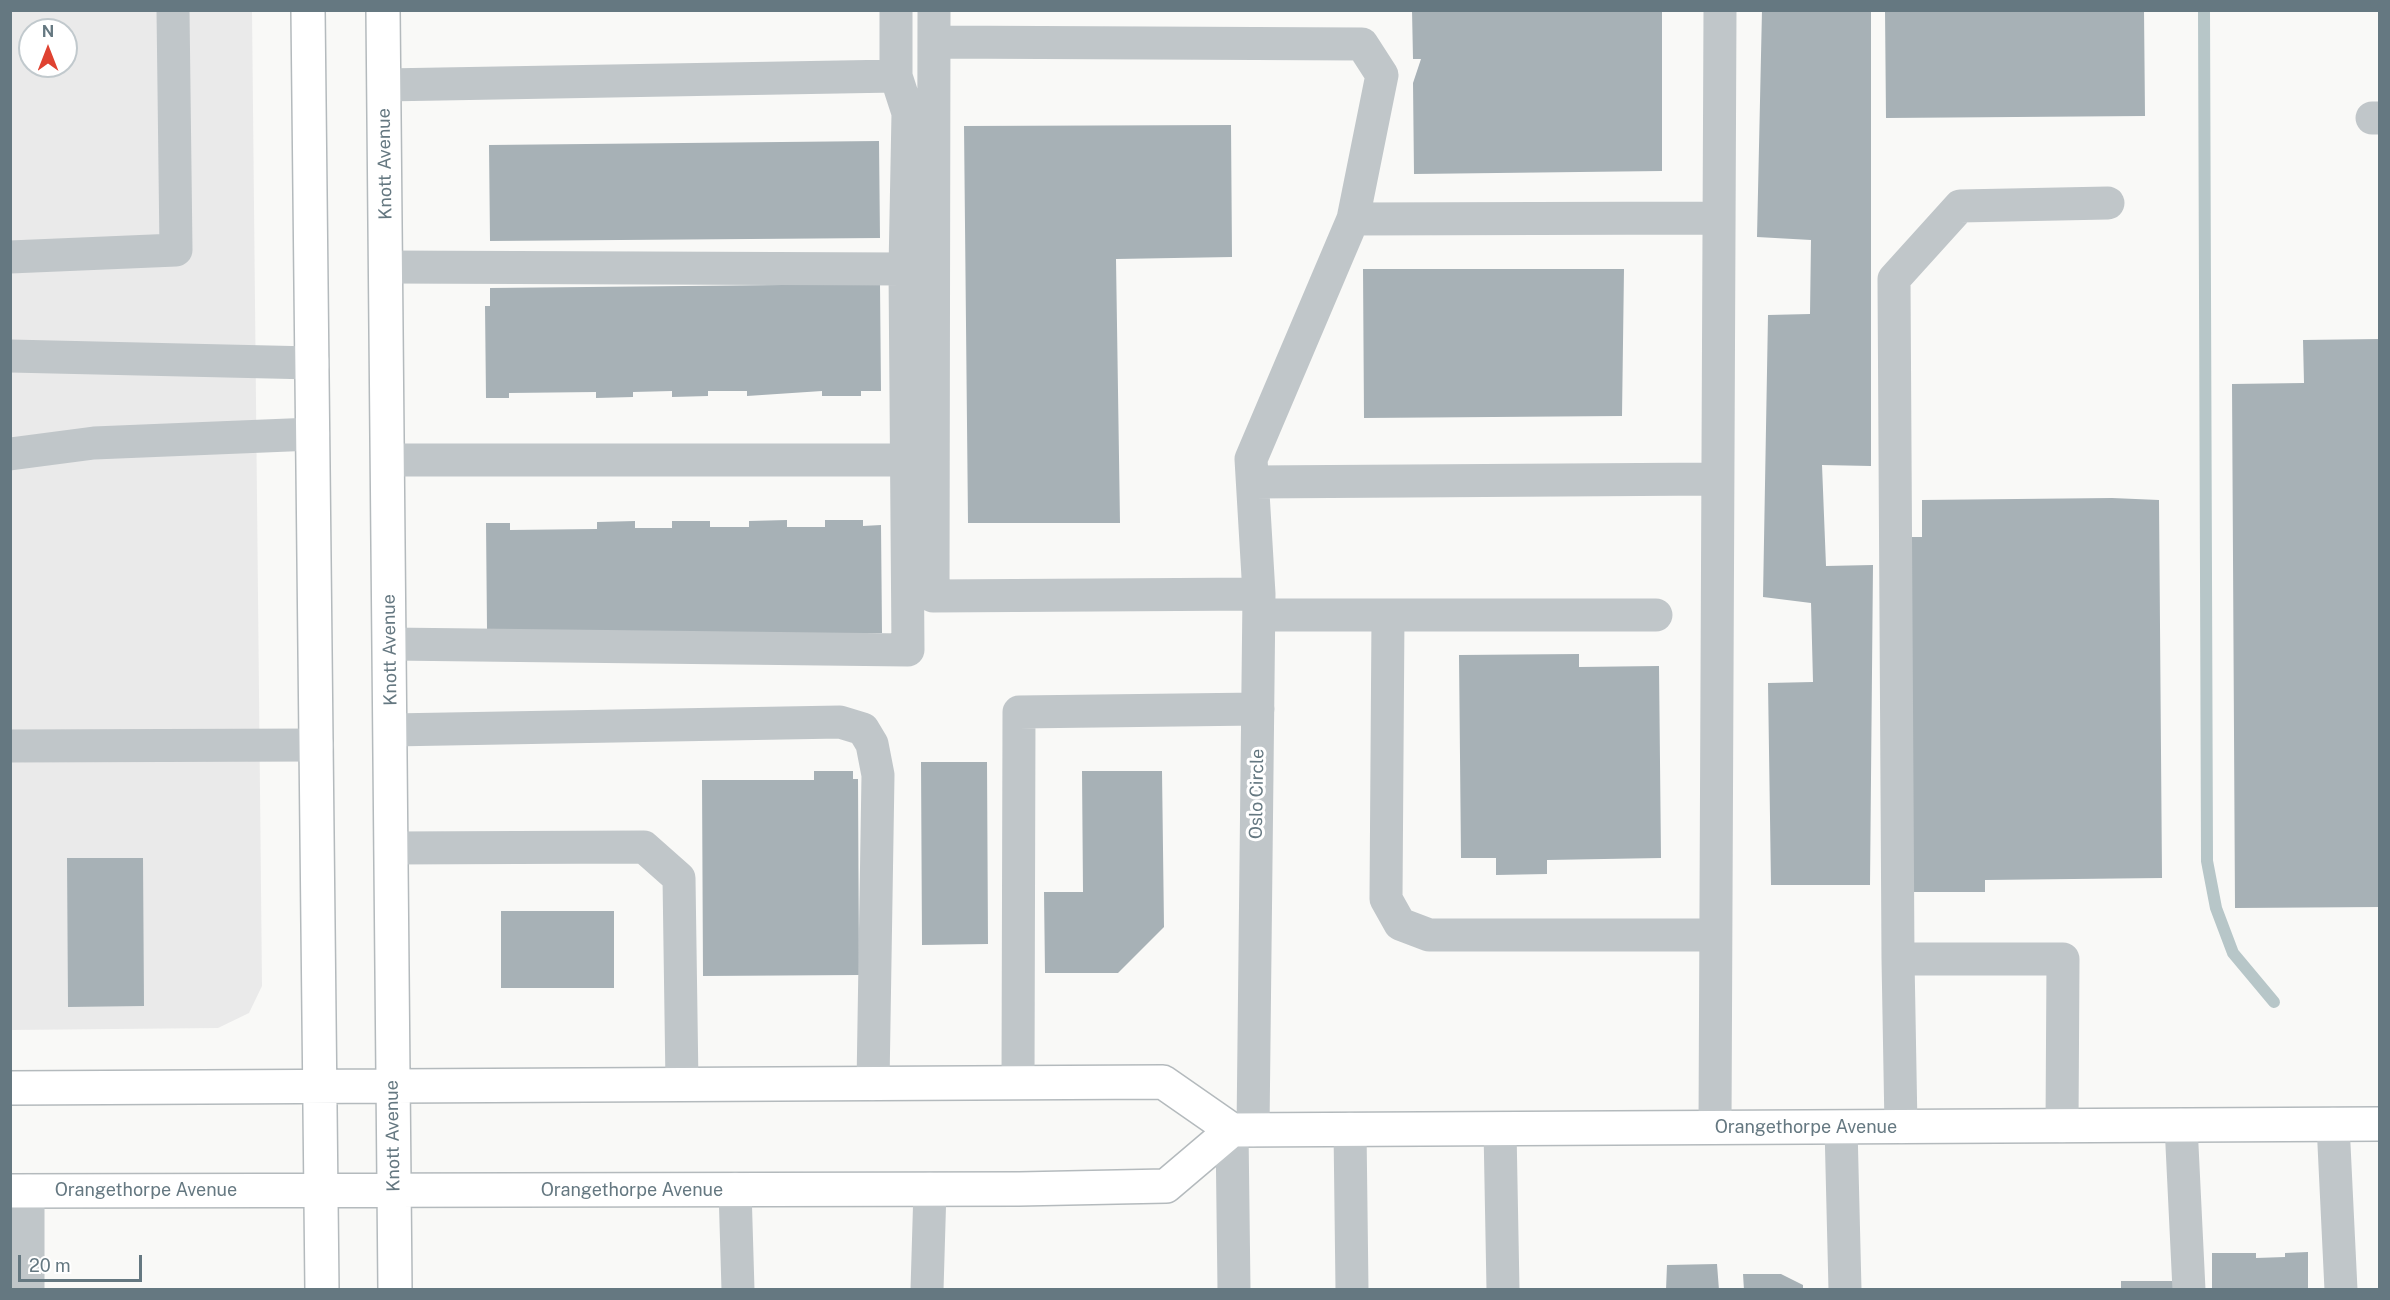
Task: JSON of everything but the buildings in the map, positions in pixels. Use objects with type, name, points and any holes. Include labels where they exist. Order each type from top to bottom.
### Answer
[{"type":"main road","points":[[308,10],[322,1290]]},
{"type":"main road","name":"Knott Avenue","points":[[383,10],[391,730],[391,1086],[395,1290]]},
{"type":"main road","points":[[10,1088],[1163,1082],[1243,1130]]},
{"type":"main road","name":"Orangethorpe Avenue","points":[[19,1191],[930,1189],[1166,1186],[1243,1130],[2379,1124]]},
{"type":"street","points":[[10,257],[176,250],[173,10]]},
{"type":"street","points":[[390,644],[908,650],[905,269],[908,113],[896,76],[896,10]]},
{"type":"street","points":[[1715,1127],[1720,10]]},
{"type":"street","points":[[1656,615],[1388,615],[1259,605],[933,596],[934,26],[1362,44],[1382,75],[1353,219],[1252,471],[1718,479]]},
{"type":"street","points":[[384,85],[896,76]]},
{"type":"street","points":[[1901,1126],[1894,279],[1960,206],[2108,203]]},
{"type":"street","points":[[1353,219],[1719,218]]},
{"type":"street","points":[[386,267],[905,269]]},
{"type":"street","points":[[10,356],[313,363]]},
{"type":"street","points":[[10,454],[94,442],[313,434]]},
{"type":"street","points":[[388,460],[906,460]]},
{"type":"street","name":"Oslo Circle","points":[[1234,1290],[1243,1130],[1258,709],[1259,605],[1252,471]]},
{"type":"street","points":[[1388,615],[1386,899],[1400,924],[1429,935],[1715,935]]},
{"type":"street","points":[[1018,1082],[1019,712],[1258,709]]},
{"type":"street","points":[[391,730],[840,722],[863,729],[872,744],[878,775],[873,1084]]},
{"type":"street","points":[[10,746],[317,745]]},
{"type":"street","points":[[391,848],[644,847],[679,879],[682,1084]]},
{"type":"street","points":[[1898,959],[2063,959],[2062,1126]]},
{"type":"street","points":[[2333,1124],[2341,1290]]},
{"type":"street","points":[[2181,1125],[2189,1290]]},
{"type":"street","points":[[1841,1126],[1845,1290]]},
{"type":"street","points":[[1350,1129],[1352,1290]]},
{"type":"street","points":[[1500,1129],[1503,1290]]},
{"type":"street","points":[[735,1189],[738,1290]]},
{"type":"street","points":[[927,1290],[930,1189]]},
{"type":"street","points":[[19,1191],[28,1290]]},
{"type":"shaded area","points":[[10,11],[252,11],[262,986],[249,1013],[218,1028],[11,1030]]},
{"type":"waterway","points":[[2204,10],[2207,861],[2216,908],[2233,953],[2274,1002]]}]
